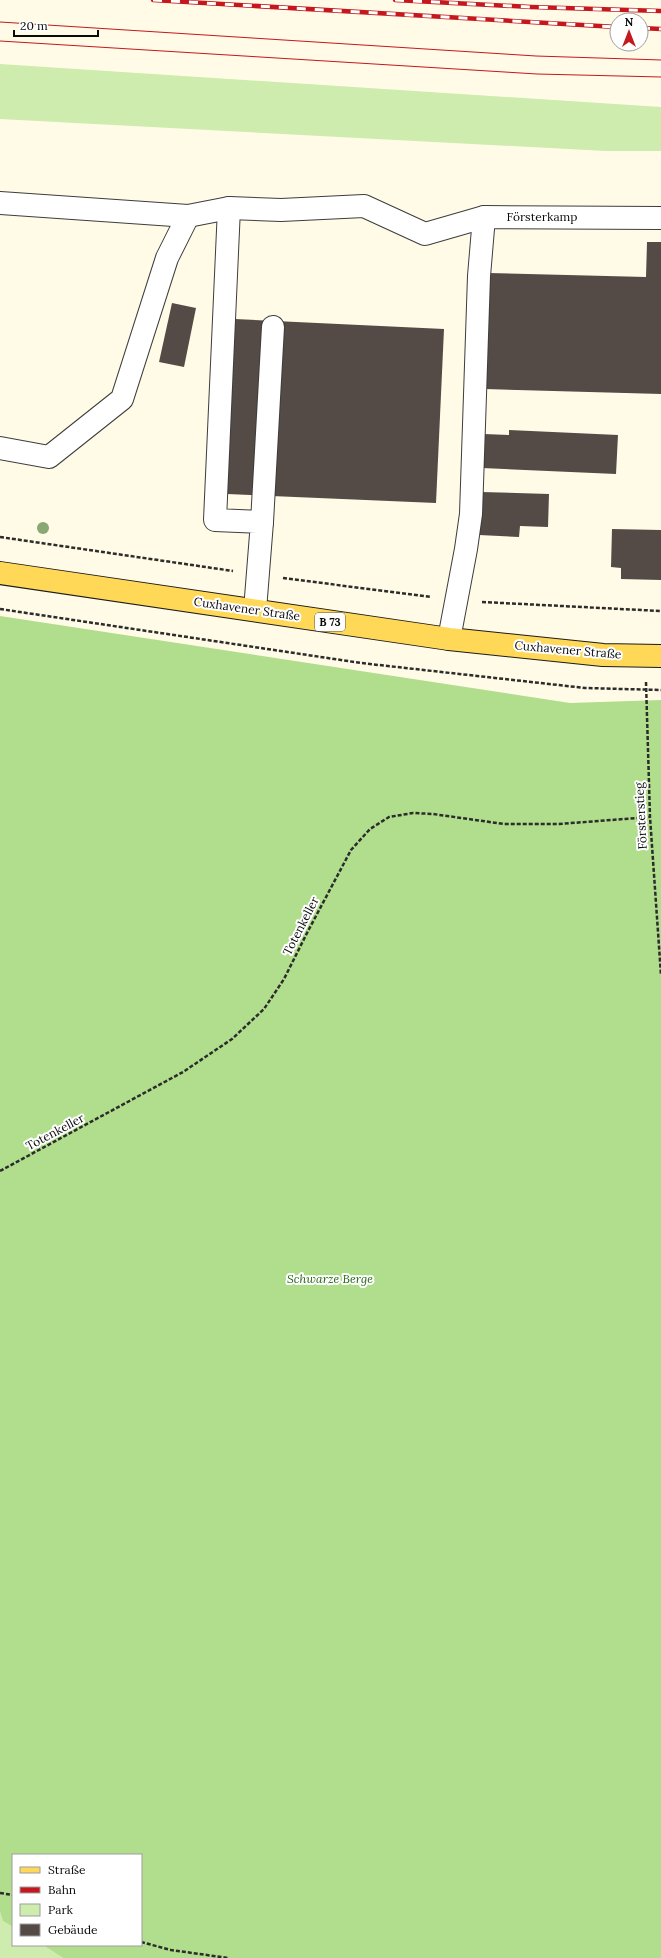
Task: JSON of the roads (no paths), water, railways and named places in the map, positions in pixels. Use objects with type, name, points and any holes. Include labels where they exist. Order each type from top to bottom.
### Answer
[{"type":"main road","name":"Cuxhavener Straße","points":[[0,574],[449,639],[602,655],[654,656]]},
{"type":"street","points":[[0,203],[188,216],[230,208],[216,520],[262,522]]},
{"type":"street","name":"Försterkamp","points":[[230,208],[281,210],[364,206],[425,234],[484,217],[661,218]]},
{"type":"street","points":[[0,448],[49,456],[122,399],[167,258],[188,216]]},
{"type":"street","points":[[449,639],[471,514],[479,276],[484,217]]},
{"type":"street","points":[[255,610],[259,575],[273,326]]},
{"type":"tram line","points":[[0,22],[536,56],[661,60]]},
{"type":"tram line","points":[[0,41],[537,74],[661,77]]},
{"type":"railway","points":[[153,0],[609,27]]},
{"type":"railway","points":[[395,0],[531,7],[661,11]]},
{"type":"railway","points":[[649,28],[661,29]]},
{"type":"park label","name":"Schwarze Berge","points":[[330,1279]]}]
